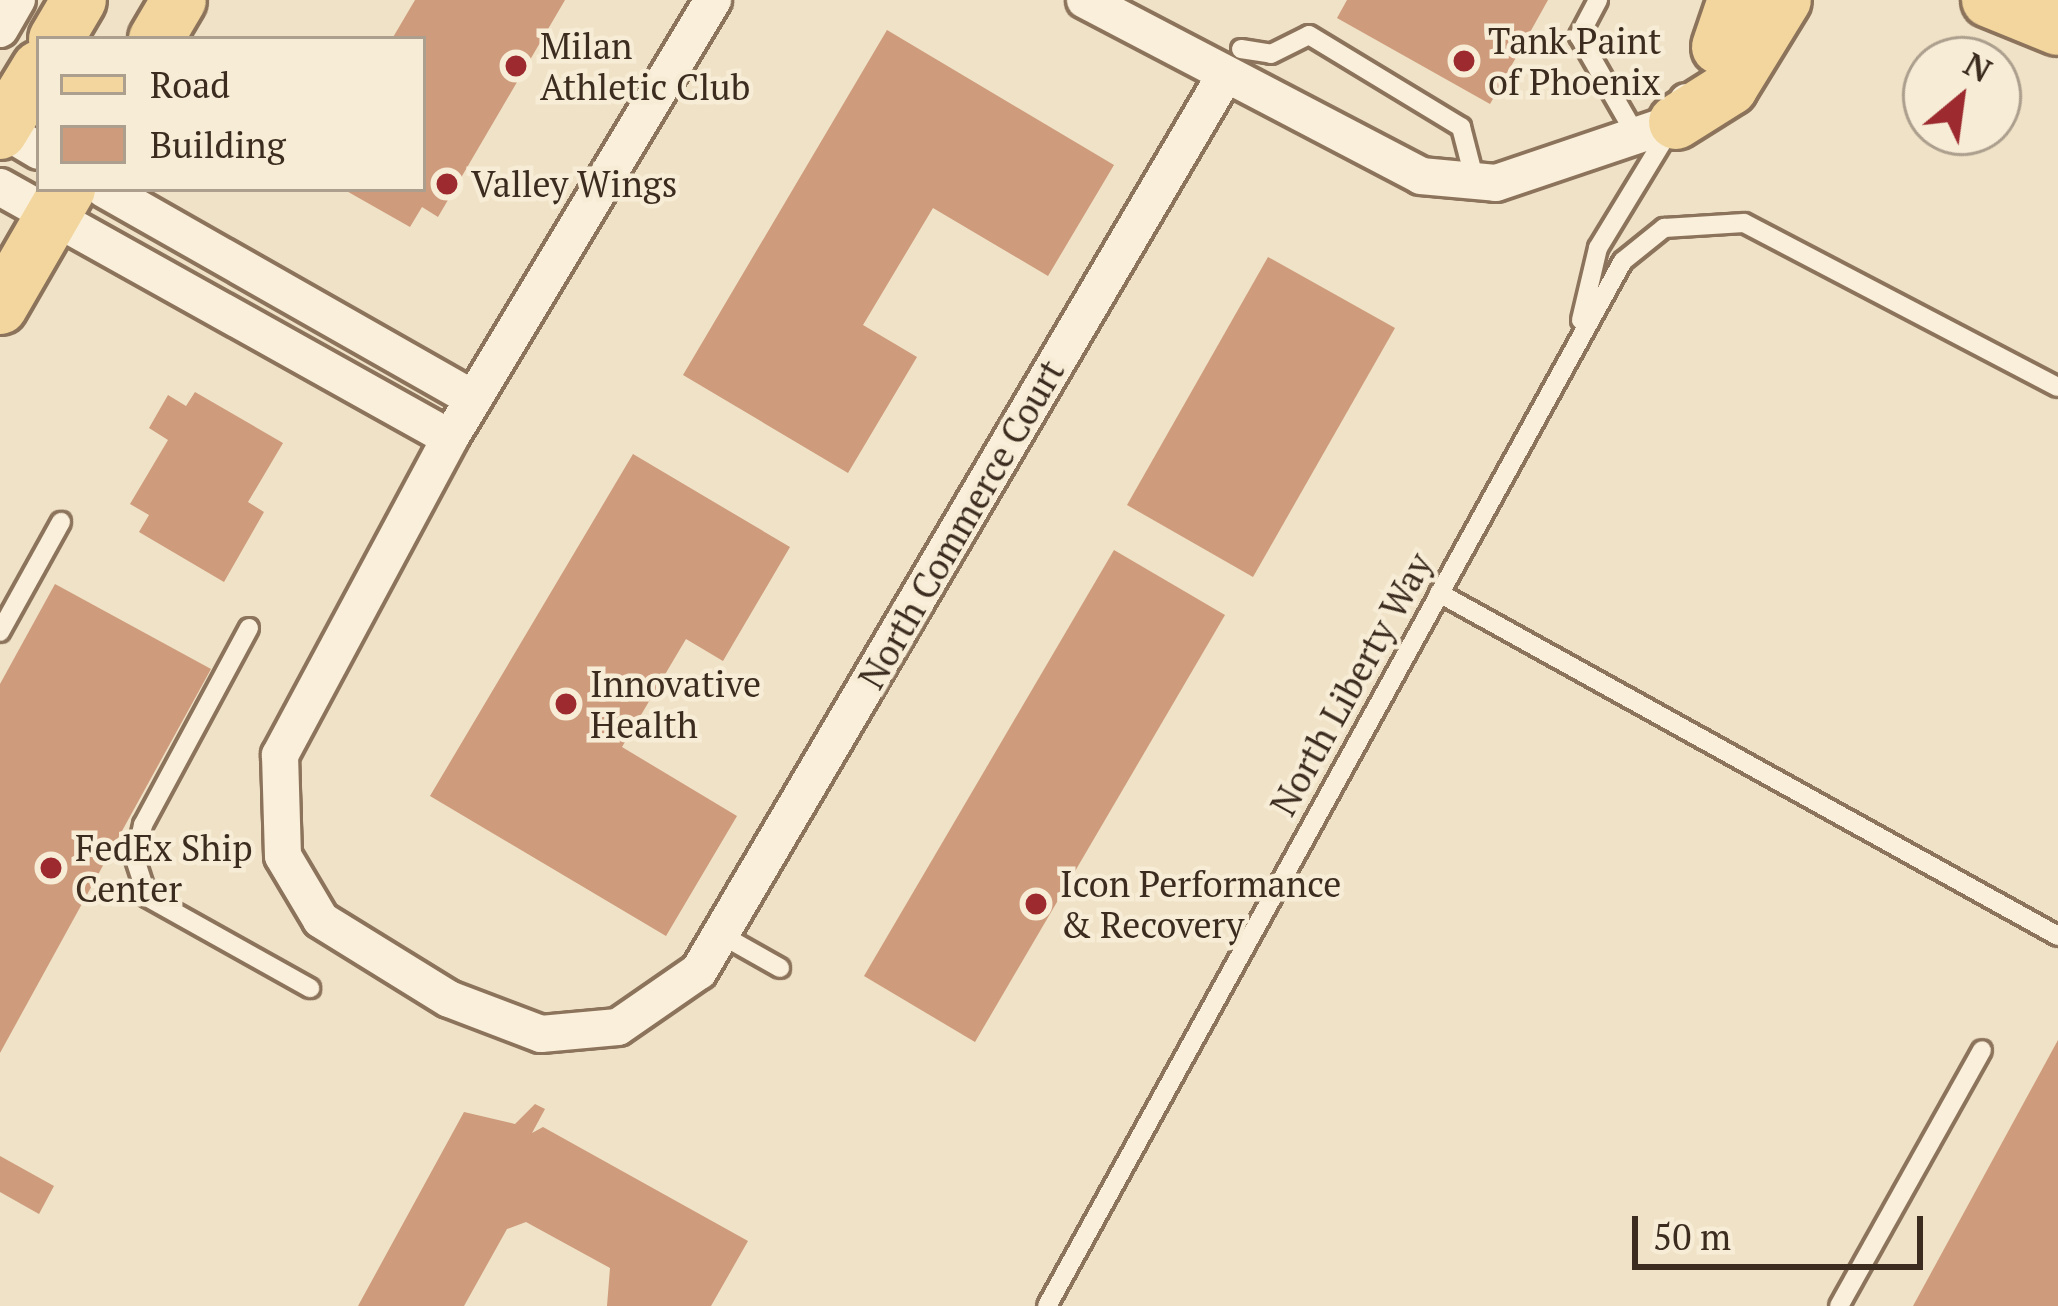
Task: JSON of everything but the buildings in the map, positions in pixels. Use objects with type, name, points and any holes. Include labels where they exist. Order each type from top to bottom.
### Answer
[{"type":"main road","points":[[58,36],[80,0]]},
{"type":"main road","points":[[158,36],[179,0]]},
{"type":"main road","points":[[1656,130],[1730,88],[1784,0]]},
{"type":"main road","points":[[1989,0],[2058,28]]},
{"type":"main road","points":[[14,137],[36,76]]},
{"type":"main road","points":[[0,307],[60,202]]},
{"type":"street","points":[[0,29],[16,0]]},
{"type":"street","points":[[0,188],[60,202],[450,438],[713,0]]},
{"type":"street","points":[[1085,0],[1233,63],[1415,174],[1475,181],[1656,130],[1745,0]]},
{"type":"street","name":"North Commerce Court","points":[[450,438],[280,755],[275,807],[299,889],[340,937],[500,1025],[541,1034],[618,1028],[699,970],[1233,63]]},
{"type":"street","points":[[109,192],[473,399]]},
{"type":"lane","points":[[1598,0],[1579,36],[1656,130]]},
{"type":"lane","points":[[1233,63],[1251,30]]},
{"type":"lane","points":[[1233,63],[1271,54],[1309,35],[1461,127],[1475,181]]},
{"type":"lane","name":"North Liberty Way","points":[[1575,346],[1598,248],[1656,130]]},
{"type":"lane","name":"North Liberty Way","points":[[1047,1306],[1623,261],[1664,228],[1744,223],[2058,387]]},
{"type":"lane","points":[[0,632],[61,522]]},
{"type":"lane","points":[[1439,593],[2058,936]]},
{"type":"lane","points":[[250,628],[142,825],[135,859],[147,896],[310,988]]},
{"type":"lane","points":[[720,934],[780,968]]},
{"type":"lane","points":[[1839,1306],[1982,1050]]},
{"type":"place","name":"Tank Paint of Phoenix","points":[[1464,61]]},
{"type":"place","name":"Milan Athletic Club","points":[[516,66]]},
{"type":"place","name":"Valley Wings","points":[[447,184]]},
{"type":"place","name":"Innovative Health","points":[[566,704]]},
{"type":"place","name":"FedEx Ship Center","points":[[51,868]]},
{"type":"place","name":"Icon Performance & Recovery","points":[[1036,904]]}]
